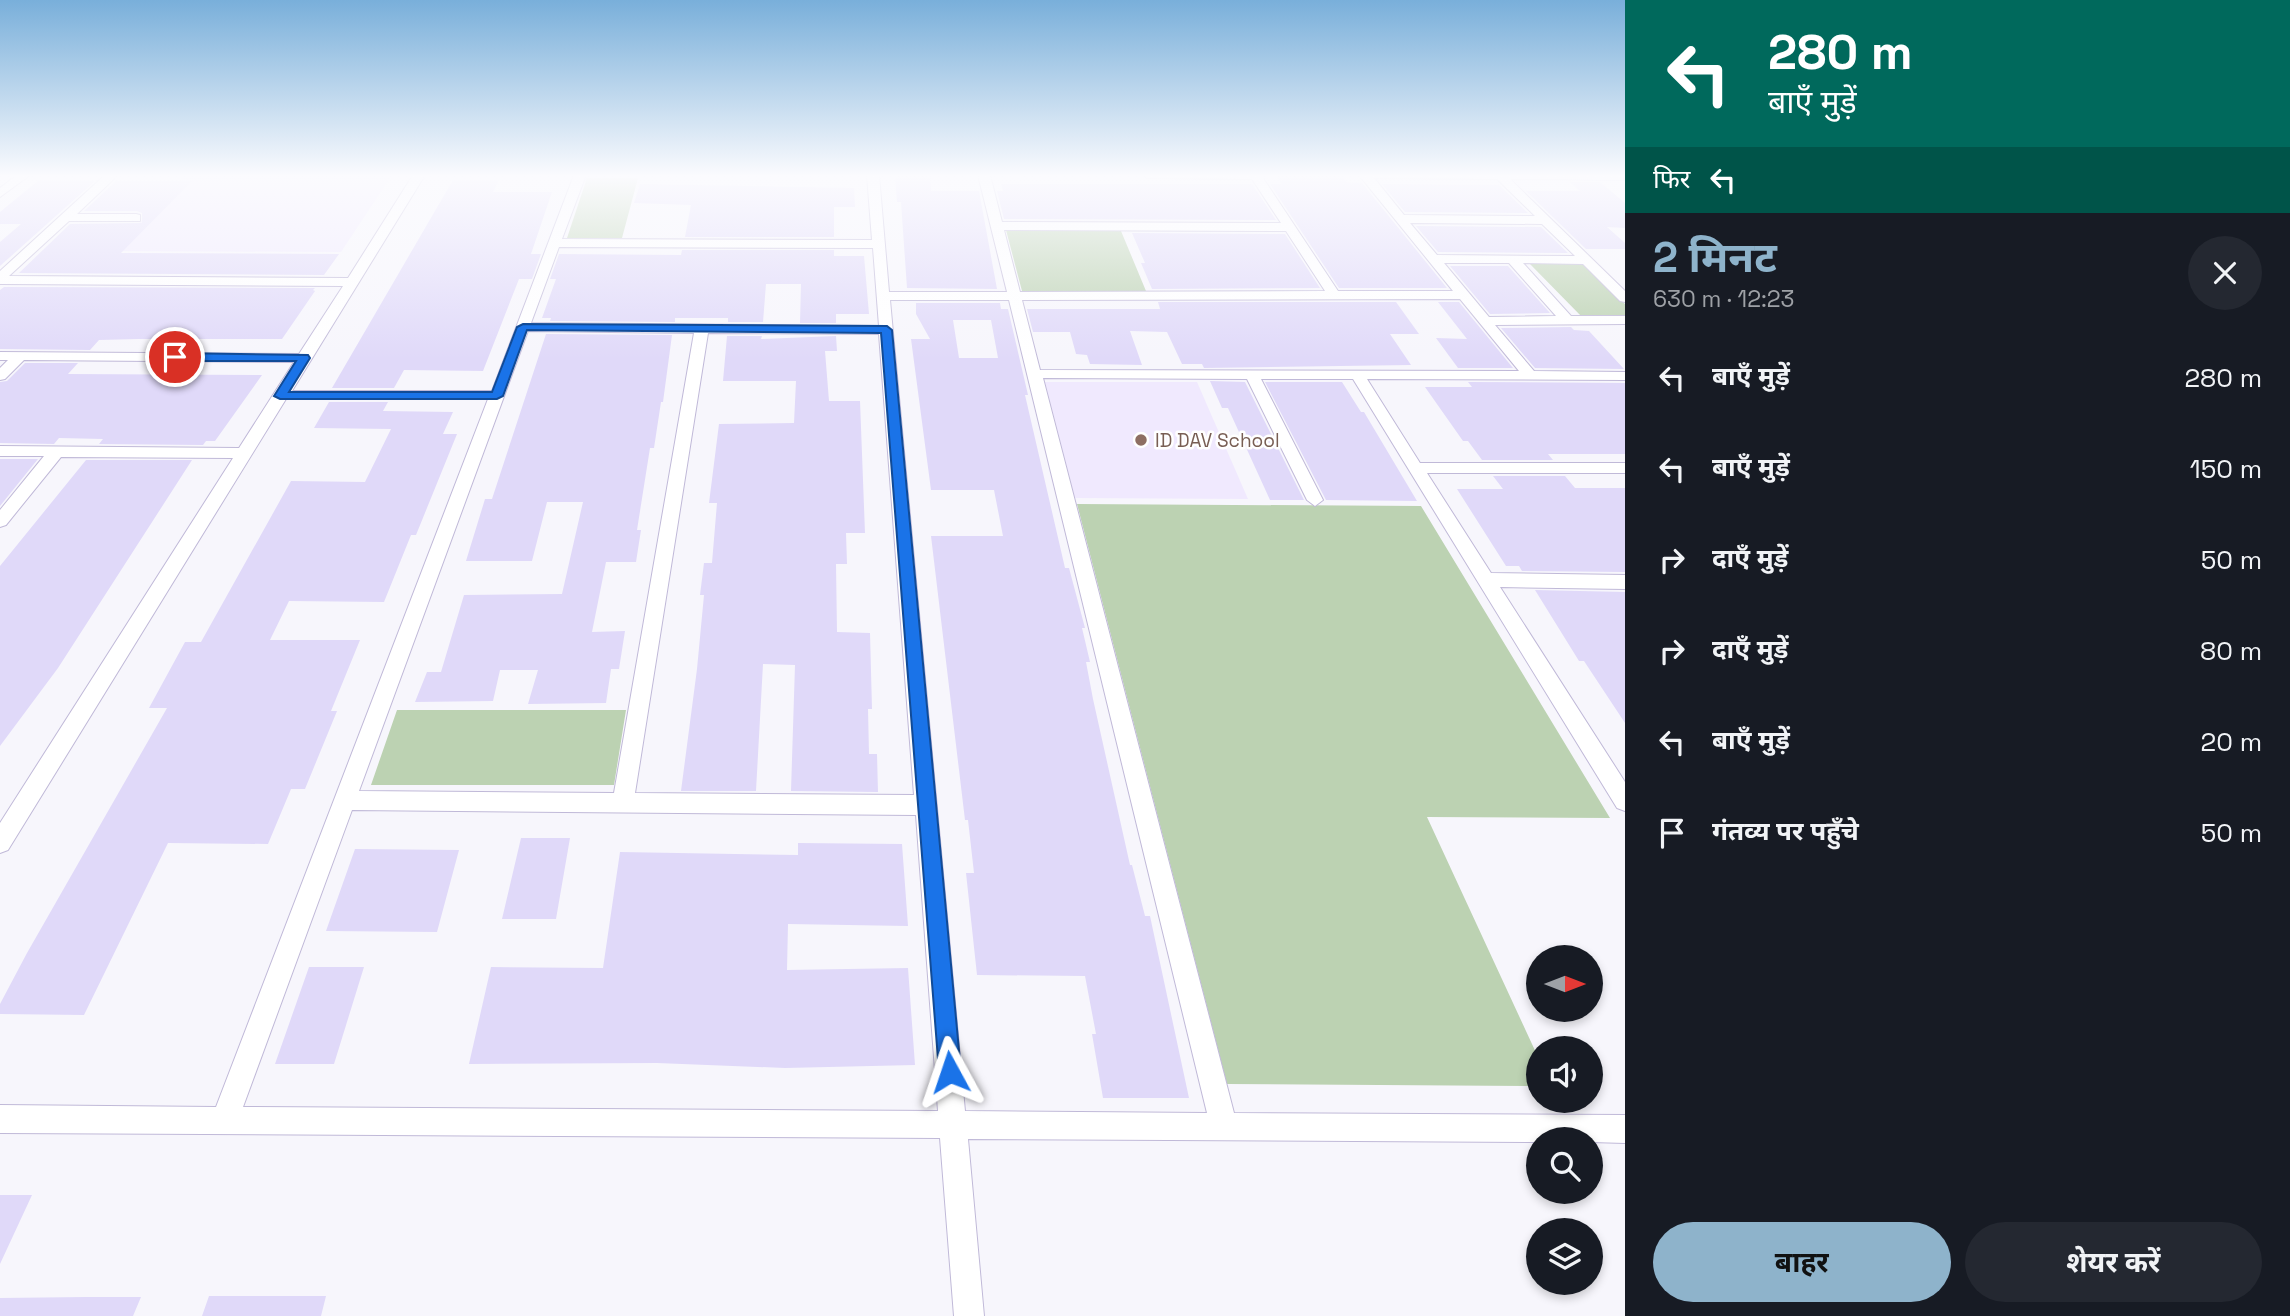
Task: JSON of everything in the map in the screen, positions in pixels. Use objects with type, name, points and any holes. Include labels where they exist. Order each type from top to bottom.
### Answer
[{"type":"street","points":[[0,279],[46,236]]},
{"type":"street","points":[[0,843],[380,236]]},
{"type":"street","points":[[225,1121],[557,236]]},
{"type":"street","points":[[878,236],[969,1316]]},
{"type":"street","points":[[1000,236],[1224,1126]]},
{"type":"street","points":[[1295,236],[1334,296]]},
{"type":"street","points":[[1416,236],[1530,376]]},
{"type":"street","points":[[1562,236],[1625,298]]},
{"type":"street","points":[[554,243],[879,244]]},
{"type":"street","points":[[1434,259],[1586,260]]},
{"type":"street","points":[[1512,259],[1567,320]]},
{"type":"street","points":[[0,279],[351,282]]},
{"type":"street","points":[[884,296],[1464,295]]},
{"type":"street","points":[[1485,321],[1625,320]]},
{"type":"street","points":[[523,327],[887,330]]},
{"type":"street","points":[[623,803],[702,328]]},
{"type":"street","points":[[0,356],[304,358]]},
{"type":"street","points":[[0,376],[20,356]]},
{"type":"street","points":[[1034,374],[1625,376]]},
{"type":"street","points":[[1252,375],[1315,500]]},
{"type":"street","points":[[1357,375],[1625,801]]},
{"type":"street","points":[[280,396],[497,396]]},
{"type":"street","points":[[0,451],[245,453]]},
{"type":"street","points":[[0,521],[57,451]]},
{"type":"street","points":[[1415,468],[1625,468]]},
{"type":"street","points":[[1486,580],[1625,582]]},
{"type":"street","points":[[345,800],[927,805]]},
{"type":"street","points":[[0,1119],[1625,1129]]},
{"type":"shaded area","points":[[126,236],[351,236],[341,252],[112,251]]},
{"type":"shaded area","name":"ID DAV School","points":[[1045,382],[1197,382],[1248,499],[1075,498]]},
{"type":"green space","points":[[568,236],[622,236],[622,238]]},
{"type":"green space","points":[[1008,236],[1123,236],[1146,291],[1022,291]]},
{"type":"green space","points":[[1530,264],[1583,264],[1625,304],[1625,316],[1581,316]]},
{"type":"green space","points":[[1077,504],[1421,506],[1610,818],[1427,817],[1528,1036],[1526,1036],[1526,1086],[1227,1084]]},
{"type":"green space","points":[[397,710],[626,710],[614,785],[371,785]]},
{"type":"building","points":[[7,236],[33,236],[0,266],[0,242]]},
{"type":"building","points":[[57,236],[137,236],[121,253],[339,254],[324,275],[19,273]]},
{"type":"building","points":[[420,236],[537,236],[531,254],[541,254],[532,279],[519,279],[483,371],[404,370],[394,388],[332,388]]},
{"type":"building","points":[[685,236],[834,236],[834,237]]},
{"type":"building","points":[[903,236],[987,236],[997,289],[907,288]]},
{"type":"building","points":[[1133,236],[1287,236],[1320,288],[1152,289],[1141,263],[1145,263]]},
{"type":"building","points":[[1305,236],[1405,236],[1447,288],[1339,288]]},
{"type":"building","points":[[1425,236],[1551,236],[1568,253],[1438,252]]},
{"type":"building","points":[[1573,236],[1618,236],[1625,243],[1625,249],[1586,249]]},
{"type":"building","points":[[682,250],[834,250],[834,256],[864,256],[869,314],[836,314],[836,323],[800,323],[801,284],[766,284],[763,322],[728,322],[728,318],[675,318],[675,322],[550,321],[551,318],[542,318],[556,279],[550,279],[559,254],[681,255]]},
{"type":"building","points":[[1450,266],[1508,266],[1550,313],[1490,314]]},
{"type":"building","points":[[4,287],[315,288],[315,291],[282,339],[99,340],[90,350],[0,349],[0,290]]},
{"type":"building","points":[[1158,302],[1396,302],[1419,334],[1390,334],[1411,365],[1204,368],[1202,364],[1182,364],[1167,332],[1130,331],[1142,365],[1090,364],[1087,355],[1076,354],[1070,332],[1033,332],[1027,309],[1160,309]]},
{"type":"building","points":[[1438,302],[1459,302],[1513,368],[1458,368],[1436,338],[1467,339]]},
{"type":"building","points":[[916,303],[1000,303],[1001,309],[1008,309],[1065,568],[1069,568],[1085,628],[1082,628],[1090,662],[1086,662],[1093,699],[1130,865],[1145,916],[1150,916],[1189,1098],[1103,1098],[1092,1034],[1096,1034],[1085,976],[977,975],[966,873],[974,873],[968,820],[965,820],[931,536],[1003,536],[994,490],[931,490],[911,339],[930,339],[916,314]],"holes":[[[953,320],[991,320],[998,358],[959,358]]]},
{"type":"building","points":[[1571,327],[1574,330],[1589,331],[1624,369],[1535,368],[1501,328]]},
{"type":"building","points":[[546,334],[672,335],[663,402],[654,448],[650,448],[637,530],[641,530],[636,562],[606,562],[592,632],[625,631],[619,669],[611,669],[606,703],[528,704],[538,670],[500,670],[493,701],[415,702],[427,672],[441,672],[464,595],[562,594],[583,502],[547,502],[532,561],[466,561],[485,499],[492,499]]},
{"type":"building","points":[[727,336],[762,336],[761,339],[836,336],[837,351],[825,351],[829,401],[860,401],[865,533],[846,533],[847,564],[836,564],[837,632],[870,633],[872,709],[868,709],[869,754],[877,754],[878,792],[791,791],[795,665],[763,664],[756,791],[681,791],[697,669],[704,595],[700,595],[704,563],[712,563],[717,503],[709,503],[719,424],[794,423],[796,381],[723,381]]},
{"type":"building","points":[[25,363],[78,363],[68,374],[262,375],[215,441],[206,441],[203,445],[99,444],[103,439],[59,438],[54,444],[0,443],[0,382],[7,381]]},
{"type":"building","points":[[1210,381],[1245,382],[1304,500],[1270,500],[1228,408],[1222,408]]},
{"type":"building","points":[[1265,382],[1342,382],[1361,412],[1364,412],[1417,501],[1326,500]]},
{"type":"building","points":[[1468,382],[1625,383],[1625,454],[1548,454],[1553,460],[1482,460],[1468,441],[1463,441],[1425,387],[1472,387]]},
{"type":"building","points":[[329,402],[388,402],[383,411],[453,412],[443,434],[457,434],[416,535],[411,535],[384,602],[289,601],[270,640],[360,640],[331,711],[337,711],[305,789],[291,789],[268,844],[168,843],[84,1015],[0,1014],[0,1004],[27,953],[167,708],[149,708],[185,642],[201,642],[291,481],[365,482],[391,429],[314,428]]},
{"type":"building","points":[[0,459],[38,459],[0,506]]},
{"type":"building","points":[[86,460],[192,460],[58,668],[0,746],[0,566]]},
{"type":"building","points":[[1493,476],[1565,476],[1575,488],[1625,488],[1625,572],[1522,571],[1519,566],[1506,566],[1457,489],[1503,489]]},
{"type":"building","points":[[1535,590],[1625,592],[1625,723],[1584,661],[1579,661]]},
{"type":"building","points":[[521,838],[570,838],[556,919],[502,919]]},
{"type":"building","points":[[798,843],[902,844],[908,926],[788,924],[787,970],[908,968],[915,1065],[785,1068],[657,1063],[469,1064],[491,967],[603,968],[620,852],[798,855]]},
{"type":"building","points":[[355,849],[459,850],[437,932],[326,931]]},
{"type":"building","points":[[309,967],[364,967],[334,1064],[275,1064]]},
{"type":"building","points":[[0,1195],[32,1195],[0,1264]]},
{"type":"building","points":[[209,1296],[326,1296],[321,1316],[202,1316]]},
{"type":"building","points":[[141,1297],[133,1316],[0,1316],[0,1298]]},
{"type":"place","name":"ID DAV School","points":[[1141,440]]},
{"type":"route","points":[[175,357],[304,358],[280,396],[497,396],[523,327],[887,330],[950,1072]]}]
